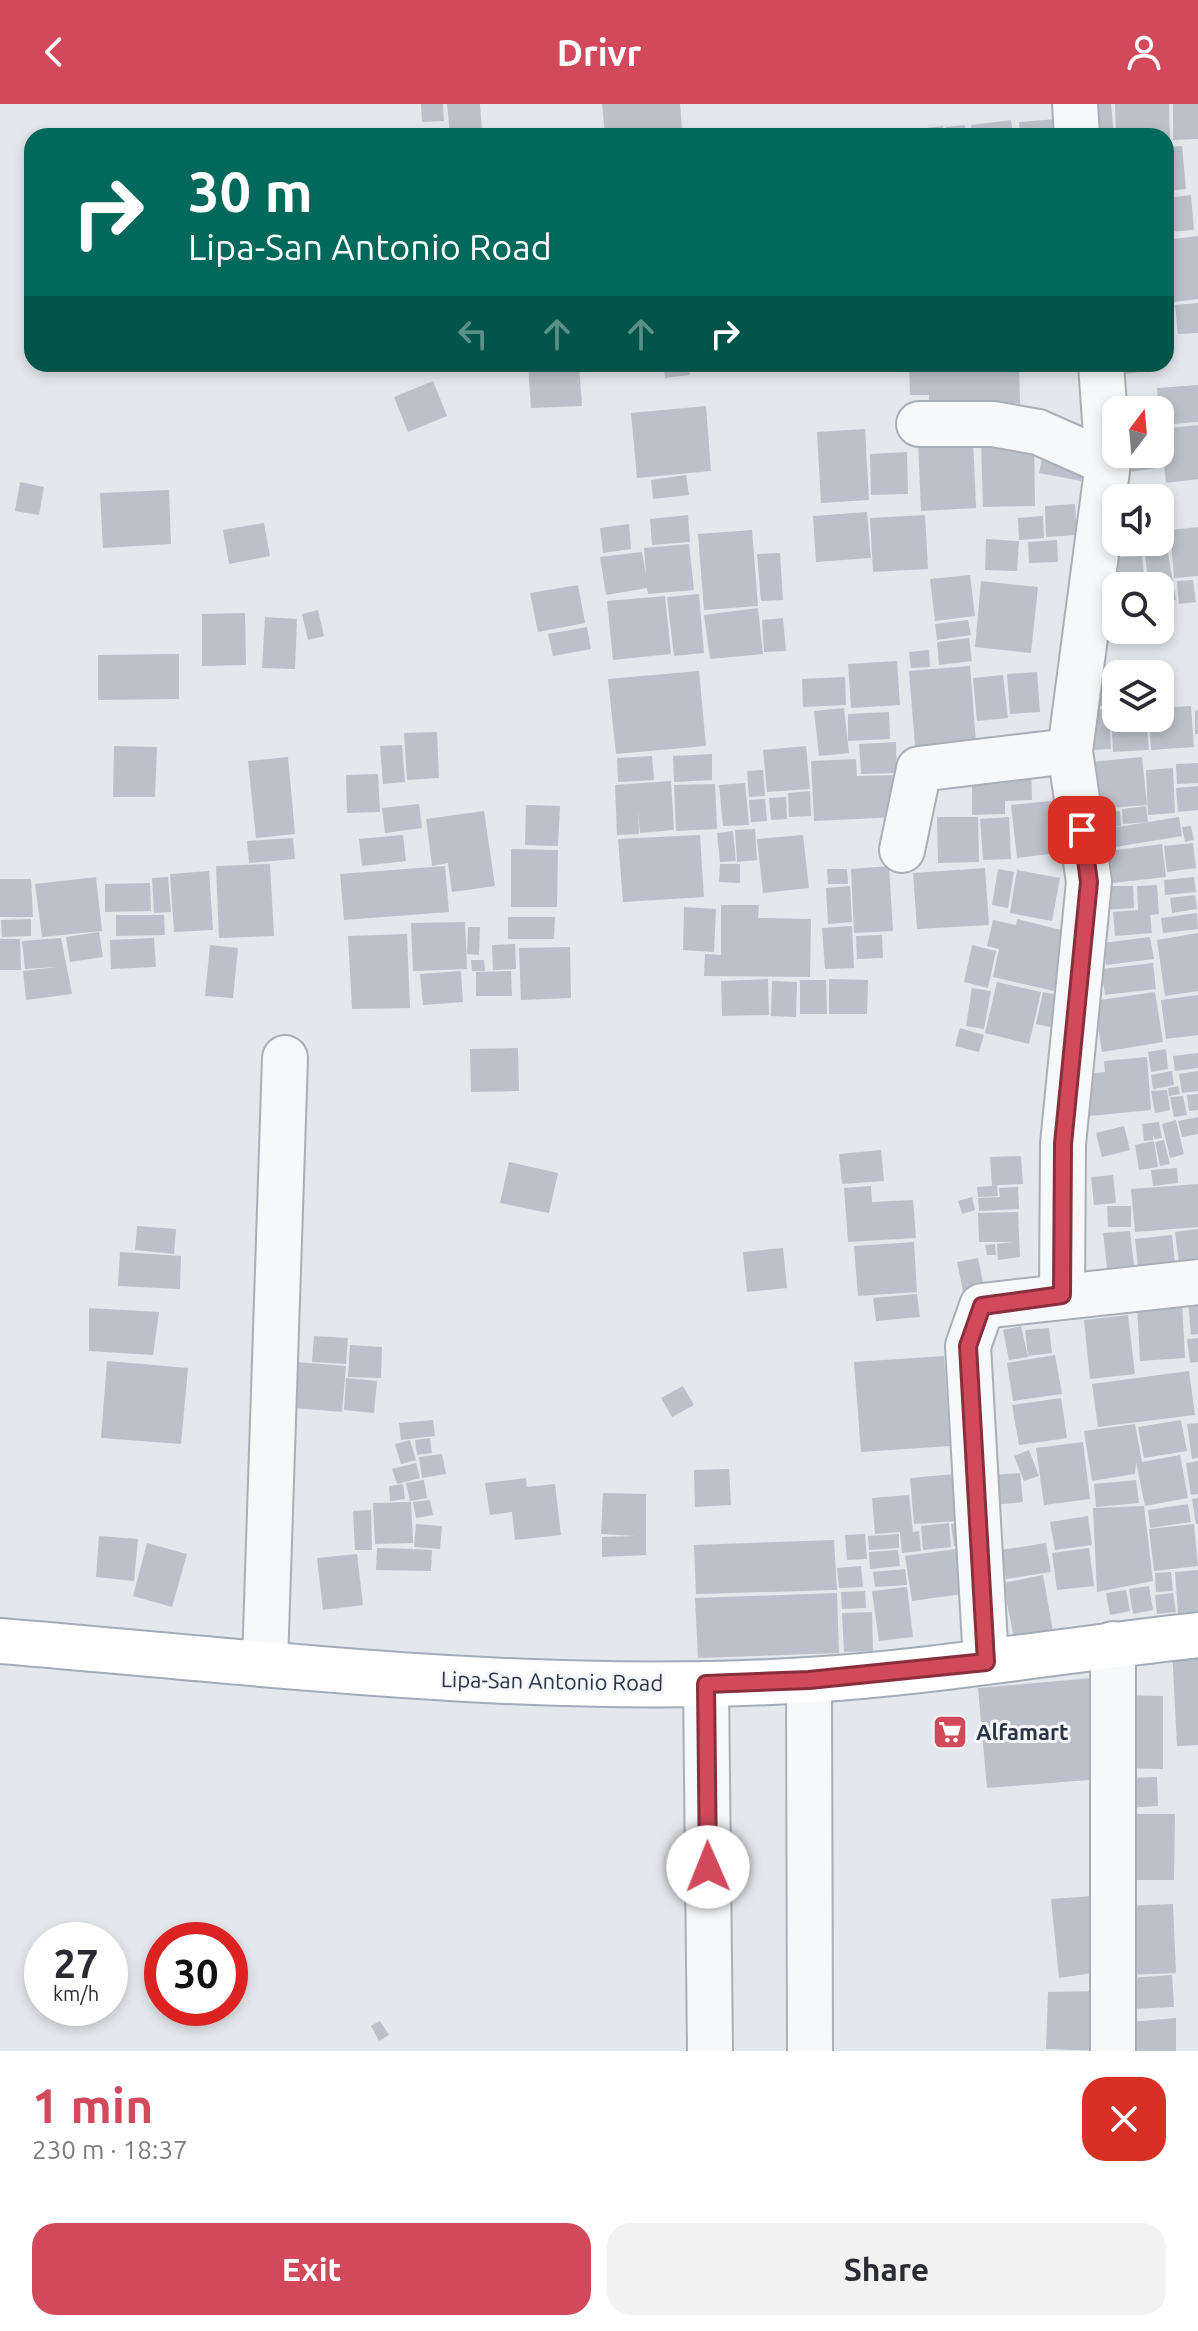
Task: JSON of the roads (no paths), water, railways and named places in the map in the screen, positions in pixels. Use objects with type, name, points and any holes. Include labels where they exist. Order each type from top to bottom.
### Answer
[{"type":"main road","name":"Lipa-San Antonio Road","points":[[0,1641],[464,1682],[706,1684],[809,1680],[986,1662],[1198,1635]]},
{"type":"street","points":[[1075,104],[1076,128]]},
{"type":"street","points":[[1102,372],[1103,396]]},
{"type":"street","points":[[919,424],[993,424],[1038,432],[1102,460]]},
{"type":"street","points":[[1062,1295],[1063,1144],[1089,882],[1070,751],[1107,468]]},
{"type":"street","points":[[902,850],[919,769],[1070,751]]},
{"type":"street","points":[[265,1663],[285,1058]]},
{"type":"street","points":[[986,1662],[968,1346],[982,1306],[1198,1282]]},
{"type":"street","points":[[1113,1644],[1113,2051]]},
{"type":"street","points":[[809,1680],[810,2051]]},
{"type":"street","points":[[706,1684],[710,2051]]},
{"type":"place","name":"Alfamart","points":[[950,1732]]}]
